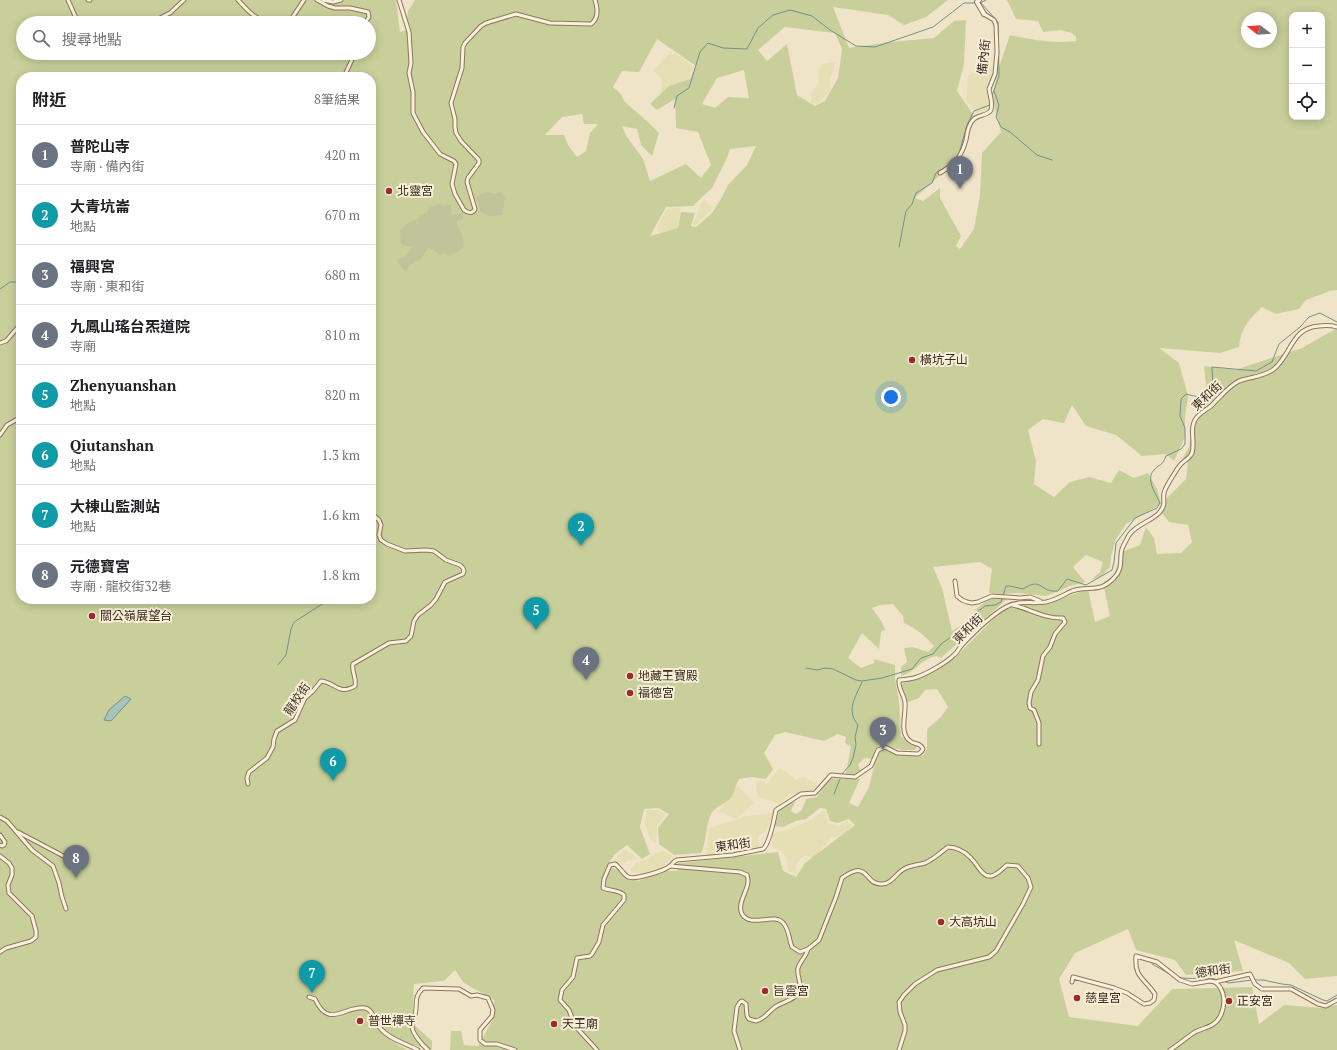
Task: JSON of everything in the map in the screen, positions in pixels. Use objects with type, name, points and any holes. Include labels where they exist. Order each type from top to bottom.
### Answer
[{"type":"street","points":[[68,0],[75,16]]},
{"type":"street","points":[[164,16],[170,13],[184,0]]},
{"type":"street","points":[[238,0],[256,16]]},
{"type":"street","points":[[293,16],[304,0]]},
{"type":"street","points":[[317,0],[335,8],[350,8],[368,12],[369,16]]},
{"type":"street","points":[[323,0],[333,2],[342,0]]},
{"type":"street","points":[[399,0],[409,32],[411,63],[409,73],[413,92],[413,113],[423,132],[440,154],[454,161],[456,164],[452,180],[453,190],[464,210],[473,212],[475,208],[467,182],[468,178],[479,163],[479,160],[461,141],[456,133],[455,119],[451,103],[462,68],[463,47],[465,43],[486,23],[516,14],[550,23],[591,24],[594,22],[598,13],[595,0]]},
{"type":"street","name":"備內街","points":[[940,174],[951,167],[960,156],[970,123],[978,115],[988,114],[990,111],[992,100],[989,89],[995,74],[996,63],[996,25],[994,20],[984,14],[978,2]]},
{"type":"street","points":[[346,72],[352,60]]},
{"type":"street","name":"東和街","points":[[808,949],[800,952],[792,947],[784,922],[777,919],[751,920],[746,918],[742,913],[741,902],[748,878],[743,872],[670,866],[673,861],[733,855],[763,849],[766,847],[768,841],[776,810],[802,794],[815,793],[831,775],[856,777],[872,766],[878,750],[881,748],[885,747],[897,753],[918,754],[921,752],[923,749],[921,746],[907,738],[904,716],[905,704],[904,698],[898,686],[899,680],[915,678],[941,665],[954,656],[961,646],[985,622],[1006,606],[1011,604],[1042,602],[1059,598],[1072,591],[1102,587],[1115,578],[1119,572],[1122,550],[1130,535],[1134,529],[1162,509],[1165,500],[1164,491],[1180,464],[1192,453],[1193,424],[1199,414],[1215,402],[1233,384],[1262,375],[1274,369],[1283,360],[1294,340],[1306,328],[1330,325],[1337,327]]},
{"type":"street","points":[[0,343],[6,341],[16,329]]},
{"type":"street","points":[[0,435],[7,425],[16,420]]},
{"type":"street","name":"龍校街","points":[[248,784],[247,778],[250,772],[267,758],[273,746],[277,731],[295,720],[305,698],[322,681],[343,690],[350,689],[355,686],[352,668],[353,664],[388,643],[406,640],[410,636],[414,621],[434,602],[445,582],[463,574],[463,568],[460,565],[446,560],[434,551],[405,551],[387,544],[381,540],[379,535],[381,526],[379,520],[376,517]]},
{"type":"street","points":[[955,581],[957,596],[966,602],[978,602],[992,596],[1020,598],[1030,597],[1042,602]]},
{"type":"street","points":[[1011,604],[1053,618],[1063,618],[1065,622],[1055,634],[1050,647],[1043,656],[1038,680],[1031,692],[1029,703],[1030,708],[1034,710],[1038,717],[1039,744]]},
{"type":"street","points":[[0,817],[7,821],[32,850],[53,866],[66,909]]},
{"type":"street","points":[[16,832],[69,859]]},
{"type":"street","points":[[0,835],[4,845],[0,845]]},
{"type":"street","points":[[740,1050],[734,1031],[737,1007],[742,1001],[746,1004],[748,1019],[756,1022],[767,1016],[775,1007],[795,996],[799,992],[799,964],[807,956],[808,949],[819,940],[842,878],[855,870],[858,870],[864,872],[872,882],[876,884],[888,883],[904,869],[926,862],[948,847],[956,848],[970,857],[985,875],[991,876],[997,874],[1007,865],[1018,866],[1028,878],[1032,887],[996,951],[989,957],[937,970],[915,984],[904,995],[899,1002],[905,1030],[898,1050]]},
{"type":"street","points":[[0,856],[9,863],[12,868],[12,874],[8,885],[9,892],[32,916],[36,931],[36,936],[31,941],[6,948],[0,952]]},
{"type":"street","points":[[597,1050],[575,1026],[569,1010],[560,998],[562,990],[573,977],[577,958],[590,956],[592,954],[599,942],[603,925],[624,900],[624,895],[622,893],[609,891],[603,888],[607,870],[610,865],[615,864],[629,877],[635,878],[651,874],[670,866]]},
{"type":"street","name":"德和街","points":[[1072,982],[1074,977],[1076,977],[1085,981],[1100,983],[1127,993],[1144,1004],[1150,1003],[1154,1000],[1155,994],[1137,973],[1135,966],[1136,956],[1157,962],[1180,980],[1192,984],[1250,974],[1254,982],[1262,989],[1290,990],[1318,1004],[1326,1006],[1337,1000]]},
{"type":"street","points":[[1170,1050],[1203,1028],[1212,1025],[1221,1015],[1223,1009],[1222,990],[1216,981]]},
{"type":"street","points":[[428,1050],[412,1028],[416,998],[418,993],[423,988],[459,989],[471,996],[477,995],[488,998],[493,1013],[480,1030],[480,1040],[485,1044],[498,1044],[515,1050]]},
{"type":"street","points":[[309,997],[315,999],[320,1009],[324,1012],[338,1014],[359,1008],[367,1008],[370,1010],[380,1028],[387,1035],[418,1050]]},
{"type":"shaded area","points":[[668,54],[676,54],[694,67],[689,78],[661,92],[662,79],[654,71]]},
{"type":"shaded area","points":[[835,62],[830,80],[831,90],[817,104],[811,103],[811,93],[819,82],[818,72],[822,64]]},
{"type":"shaded area","points":[[992,67],[993,74],[986,88],[990,100],[989,110],[976,113],[966,101],[968,75]]},
{"type":"shaded area","points":[[704,200],[713,208],[696,225],[693,225],[700,205]]},
{"type":"shaded area","points":[[681,207],[678,228],[658,233],[657,227],[667,209]]},
{"type":"shaded area","points":[[778,769],[785,771],[796,780],[803,777],[817,783],[817,789],[787,796],[779,804],[757,796],[756,782],[763,781],[766,785]]},
{"type":"shaded area","points":[[738,786],[754,803],[736,819],[719,811]]},
{"type":"shaded area","points":[[647,810],[658,810],[666,814],[657,826],[656,844],[650,839],[645,823]]},
{"type":"shaded area","points":[[824,810],[828,823],[838,826],[847,821],[852,826],[840,836],[831,837],[814,858],[805,855],[796,864],[796,874],[788,871],[787,858],[781,851],[772,847],[773,833],[789,829],[811,820]]},
{"type":"shaded area","points":[[773,813],[766,832],[758,836],[759,847],[741,852],[706,857],[709,828],[745,816]]},
{"type":"shaded area","points":[[625,849],[639,859],[629,860],[623,865],[614,860]]},
{"type":"shaded area","points":[[663,851],[673,856],[662,868],[643,874],[630,871],[635,863],[646,860],[654,854]]},
{"type":"green space","points":[[0,0],[396,0],[400,32],[406,30],[408,11],[415,0],[948,0],[926,17],[904,25],[888,15],[833,7],[849,48],[934,38],[954,21],[966,20],[964,64],[957,91],[975,117],[958,161],[915,198],[923,201],[940,188],[940,198],[961,236],[956,246],[960,249],[974,229],[980,195],[982,153],[1001,132],[993,100],[997,73],[1010,35],[1043,41],[1076,41],[1076,37],[1072,33],[1061,30],[1043,32],[1038,21],[1016,19],[1007,0],[1337,0],[1337,290],[1306,300],[1299,309],[1276,314],[1262,307],[1246,324],[1239,347],[1220,353],[1159,348],[1179,363],[1188,396],[1185,417],[1185,437],[1174,461],[1166,454],[1142,456],[1116,435],[1086,426],[1072,405],[1064,423],[1043,419],[1028,430],[1036,461],[1034,484],[1054,497],[1070,482],[1089,477],[1111,483],[1119,470],[1134,478],[1148,473],[1157,489],[1161,504],[1126,524],[1116,539],[1111,556],[1110,567],[1101,576],[1091,580],[1100,572],[1103,562],[1086,555],[1073,567],[1085,582],[1070,586],[1046,596],[1018,593],[989,593],[992,569],[980,562],[933,567],[942,588],[952,631],[969,620],[975,610],[989,599],[1007,599],[941,658],[936,656],[926,660],[910,672],[901,676],[901,667],[907,662],[904,648],[913,647],[928,652],[934,646],[920,633],[904,623],[903,616],[893,604],[880,605],[872,608],[882,622],[885,630],[881,632],[879,649],[862,633],[848,658],[861,668],[874,663],[874,659],[895,665],[901,736],[911,745],[917,746],[915,750],[903,750],[880,745],[875,749],[873,759],[865,758],[858,764],[860,770],[863,771],[861,775],[850,777],[846,773],[851,747],[845,743],[846,737],[838,734],[824,741],[785,732],[775,735],[764,753],[773,769],[766,779],[751,777],[739,779],[730,799],[715,809],[711,814],[701,853],[674,855],[659,844],[658,828],[669,814],[658,808],[644,809],[640,827],[650,854],[642,859],[627,845],[615,854],[608,864],[612,868],[621,870],[638,881],[664,871],[678,871],[674,864],[778,852],[783,871],[796,877],[805,863],[855,825],[849,819],[838,823],[830,821],[826,809],[820,808],[806,819],[796,821],[783,827],[773,826],[779,810],[791,801],[795,802],[791,811],[796,814],[802,810],[806,799],[817,797],[829,778],[860,779],[849,803],[858,807],[869,787],[875,763],[881,750],[888,749],[899,755],[923,755],[927,749],[927,729],[941,717],[948,707],[937,689],[925,690],[919,698],[906,703],[901,686],[905,681],[920,677],[955,658],[1003,609],[1022,606],[1031,602],[1043,604],[1088,589],[1095,622],[1110,616],[1103,583],[1114,575],[1122,552],[1140,545],[1146,527],[1154,538],[1157,554],[1181,553],[1192,542],[1188,525],[1169,522],[1161,512],[1167,498],[1186,479],[1188,461],[1184,461],[1173,478],[1189,447],[1192,424],[1199,414],[1207,396],[1204,366],[1235,370],[1302,348],[1337,328],[1337,976],[1305,979],[1289,963],[1234,940],[1243,971],[1186,975],[1175,960],[1136,950],[1128,929],[1075,953],[1059,979],[1069,1017],[1138,1026],[1172,989],[1252,987],[1259,1024],[1284,1005],[1323,1008],[1337,1005],[1337,1050],[450,1050],[451,1031],[461,1031],[464,1045],[478,1046],[493,1019],[494,1000],[464,983],[455,970],[444,981],[414,984],[412,1023],[432,1041],[432,1050],[389,1039],[407,1050],[0,1050]],"holes":[[[785,27],[835,33],[842,49],[838,78],[825,101],[815,106],[797,95],[787,44],[767,61],[758,50]],[[657,39],[696,66],[690,79],[669,86],[650,104],[657,110],[675,99],[676,128],[698,132],[711,165],[701,178],[686,164],[650,181],[643,159],[627,137],[622,126],[637,129],[641,145],[652,156],[659,133],[625,102],[620,93],[613,87],[622,71],[639,72]],[[744,70],[749,98],[728,97],[715,108],[702,104],[717,78]],[[582,114],[584,124],[598,124],[590,133],[586,151],[577,157],[568,145],[564,135],[545,135],[562,117]],[[756,146],[747,165],[728,185],[712,213],[696,227],[691,226],[695,213],[681,212],[678,228],[650,236],[666,207],[693,206],[712,188],[730,149]]]},
{"type":"green space","points":[[486,192],[495,194],[501,192],[505,198],[502,215],[489,216],[481,212],[476,197]]},
{"type":"green space","points":[[438,204],[443,206],[451,205],[452,215],[463,213],[463,219],[457,221],[464,244],[463,247],[459,251],[449,256],[445,253],[440,255],[428,248],[421,259],[412,264],[406,272],[397,260],[407,255],[412,247],[401,245],[400,231],[408,224],[419,219],[420,215],[427,213],[429,208]]},
{"type":"water","points":[[125,696],[131,699],[111,721],[104,720],[109,710]]},
{"type":"waterway","points":[[980,3],[986,0]]},
{"type":"waterway","points":[[674,108],[677,96],[689,88],[700,52],[708,43],[723,48],[747,49],[758,28],[773,15],[790,10],[812,16],[830,30],[856,46],[875,47],[933,27],[964,3],[975,3]]},
{"type":"waterway","points":[[981,3],[998,22],[999,76],[992,96]]},
{"type":"waterway","points":[[994,91],[999,105],[996,117],[1001,127],[1010,132],[1037,155],[1052,160]]},
{"type":"waterway","points":[[958,157],[967,125],[974,111],[990,105],[990,103]]},
{"type":"waterway","points":[[899,247],[906,211],[912,204],[916,193],[932,183],[936,173],[951,163]]},
{"type":"waterway","points":[[0,289],[10,282],[16,282]]},
{"type":"waterway","points":[[1003,596],[1006,586],[1023,589],[1029,585],[1038,584],[1047,590],[1058,591],[1067,579],[1086,585],[1112,570],[1116,543],[1135,518],[1157,508],[1160,503],[1152,486],[1152,474],[1166,456],[1181,449],[1185,444],[1185,428],[1180,416],[1181,399],[1186,394],[1203,396],[1207,395],[1213,390],[1212,367],[1256,371],[1272,362],[1279,344],[1300,327],[1309,317],[1320,313],[1337,322]]},
{"type":"waterway","points":[[806,668],[817,670],[825,668],[833,669],[856,680],[862,681],[882,678],[912,669],[921,658],[933,654],[941,644],[969,624],[977,612],[985,606],[995,605],[1001,602],[1002,599]]},
{"type":"waterway","points":[[278,665],[286,655],[291,629],[294,622],[322,604]]},
{"type":"waterway","points":[[841,775],[850,765],[856,745],[855,737],[858,725],[854,720],[852,709],[854,699],[862,682]]},
{"type":"waterway","points":[[834,794],[840,779]]},
{"type":"waterway","points":[[1152,964],[1168,973]]},
{"type":"waterway","points":[[1178,977],[1218,980]]},
{"type":"waterway","points":[[1223,981],[1229,983],[1252,980]]},
{"type":"waterway","points":[[1255,980],[1291,985],[1327,1001],[1337,995]]},
{"type":"place","name":"普陀山寺","points":[[960,189]]},
{"type":"place","name":"北靈宮","points":[[389,191]]},
{"type":"place","name":"橫坑子山","points":[[912,360]]},
{"type":"place","name":"大青坑崙","points":[[581,546]]},
{"type":"place","name":"關公嶺展望台","points":[[92,616]]},
{"type":"place","name":"Zhenyuanshan","points":[[536,630]]},
{"type":"place","name":"地藏王寶殿","points":[[630,676]]},
{"type":"place","name":"九鳳山瑤台炁道院","points":[[586,680]]},
{"type":"place","name":"福德宮","points":[[630,693]]},
{"type":"place","name":"福興宮","points":[[883,750]]},
{"type":"place","name":"Qiutanshan","points":[[333,781]]},
{"type":"place","name":"元德寶宮","points":[[76,878]]},
{"type":"place","name":"大高坑山","points":[[941,922]]},
{"type":"place","name":"旨雲宮","points":[[765,991]]},
{"type":"place","name":"大棟山監測站","points":[[312,993]]},
{"type":"place","name":"慈皇宮","points":[[1077,998]]},
{"type":"place","name":"正安宮","points":[[1229,1001]]},
{"type":"place","name":"普世禪寺","points":[[360,1021]]},
{"type":"place","name":"天王廟","points":[[554,1024]]}]
